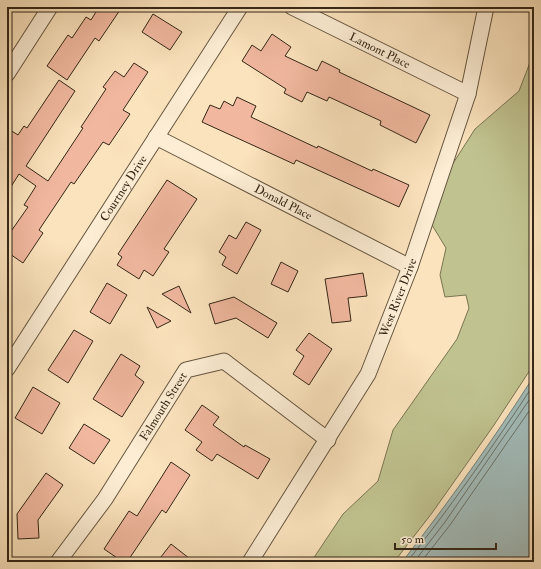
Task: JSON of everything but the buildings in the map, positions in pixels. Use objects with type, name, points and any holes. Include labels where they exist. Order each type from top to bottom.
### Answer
[{"type":"street","points":[[7,74],[50,7]]},
{"type":"street","name":"Courtney Drive","points":[[7,369],[240,7]]},
{"type":"street","name":"Lamont Place","points":[[292,7],[468,94]]},
{"type":"street","name":"West River Drive","points":[[250,562],[328,440],[368,374],[410,267],[468,94],[486,7]]},
{"type":"street","name":"Donald Place","points":[[156,137],[410,267]]},
{"type":"street","name":"Falmouth Street","points":[[58,562],[105,499],[186,370],[224,362],[328,440]]},
{"type":"green space","points":[[534,52],[534,364],[494,425],[432,513],[394,562],[311,562],[343,514],[378,481],[393,430],[457,339],[469,308],[466,295],[445,297],[440,275],[446,248],[432,225],[452,165],[475,129],[519,91]]},
{"type":"water","points":[[534,376],[534,562],[402,562],[437,517],[503,424]]}]
